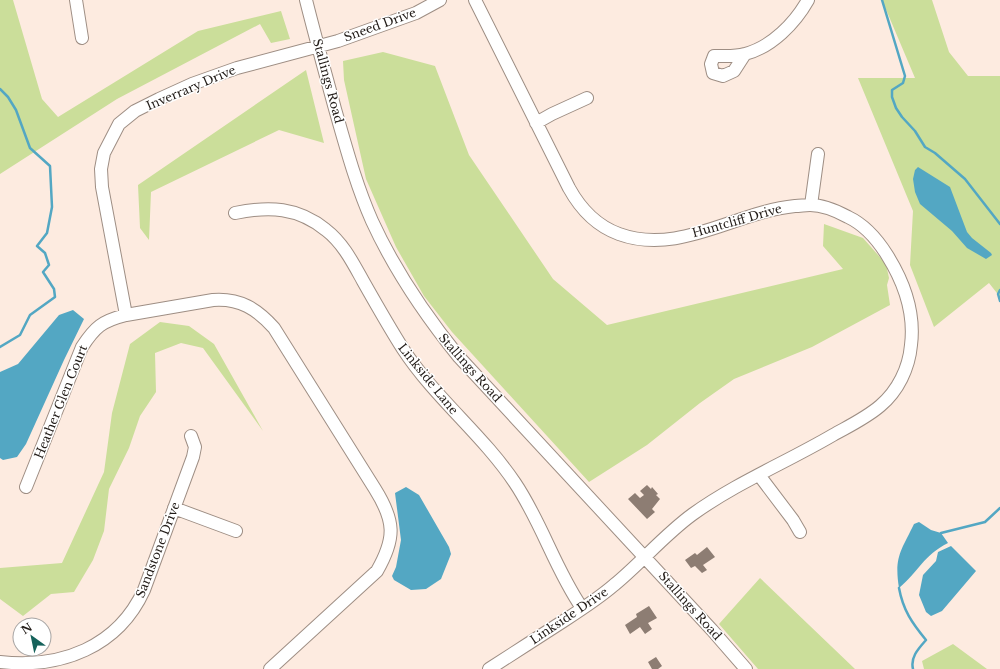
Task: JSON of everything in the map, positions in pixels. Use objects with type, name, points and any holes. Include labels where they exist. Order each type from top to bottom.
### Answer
[{"type":"street","points":[[76,0],[82,38]]},
{"type":"street","name":"Stallings Road","points":[[306,0],[346,147],[362,196],[383,244],[434,327],[459,357],[645,557],[746,669]]},
{"type":"street","name":"Sneed Drive","points":[[318,46],[338,41],[416,13],[440,0]]},
{"type":"street","name":"Huntcliff Drive","points":[[475,0],[569,188],[580,205],[602,226],[629,237],[651,241],[673,240],[766,211],[811,205],[833,210],[852,219],[868,230],[883,247],[900,277],[908,301],[912,327],[910,353],[907,367],[890,396],[878,408],[866,417],[692,514],[645,557]]},
{"type":"street","points":[[745,54],[758,49],[782,33],[796,18],[808,0]]},
{"type":"street","name":"Inverrary Drive","points":[[126,315],[102,187],[101,169],[104,153],[119,124],[135,111],[192,84],[237,68],[318,46]]},
{"type":"street","points":[[536,123],[587,98]]},
{"type":"street","points":[[811,205],[818,154]]},
{"type":"street","name":"Linkside Lane","points":[[235,213],[264,208],[291,212],[315,222],[336,238],[350,257],[396,338],[411,360],[515,482],[532,512],[564,581],[582,608]]},
{"type":"street","name":"Heather Glen Court","points":[[26,487],[82,347],[91,333],[101,324],[113,318],[126,315],[226,299],[238,302],[254,310],[265,318],[274,328],[386,506],[390,519],[391,530],[388,547],[377,571],[270,669]]},
{"type":"street","name":"Sandstone Drive","points":[[0,662],[48,667],[88,651],[108,637],[126,618],[136,605],[144,590],[193,456],[195,447],[191,436]]},
{"type":"street","points":[[760,475],[789,514],[800,532]]},
{"type":"street","points":[[174,508],[236,531]]},
{"type":"street","name":"Linkside Drive","points":[[489,669],[613,586],[645,557]]},
{"type":"green space","points":[[0,0],[13,0],[42,99],[58,117],[198,31],[281,11],[290,39],[271,43],[260,24],[117,99],[0,174]]},
{"type":"green space","points":[[882,0],[932,0],[949,52],[968,76],[1000,76],[1000,297],[989,283],[934,327],[910,265],[913,211],[858,78],[915,78]]},
{"type":"green space","points":[[383,52],[435,66],[469,155],[553,279],[607,325],[843,269],[823,246],[824,224],[863,238],[886,264],[889,278],[887,285],[890,305],[812,347],[734,379],[700,403],[647,445],[589,482],[452,332],[424,296],[396,247],[366,179],[344,80],[343,61]]},
{"type":"green space","points":[[306,70],[324,143],[279,130],[151,192],[149,240],[140,228],[138,185]]},
{"type":"green space","points":[[160,322],[189,326],[214,344],[263,431],[203,348],[181,343],[155,353],[156,392],[140,416],[129,448],[109,489],[104,531],[93,560],[74,592],[51,594],[23,616],[0,599],[0,568],[62,563],[104,472],[112,413],[130,344]]},
{"type":"green space","points":[[760,578],[855,669],[758,669],[719,624]]},
{"type":"green space","points":[[953,644],[987,669],[924,669],[922,661]]},
{"type":"water","points":[[918,167],[950,187],[967,232],[992,255],[986,259],[967,248],[952,231],[920,204],[915,192],[913,179],[915,170]]},
{"type":"water","points":[[73,310],[84,319],[26,444],[17,457],[3,460],[0,458],[0,372],[18,364],[59,315]]},
{"type":"water","points":[[406,487],[419,495],[449,547],[451,554],[441,579],[426,589],[411,590],[394,580],[392,576],[396,567],[401,540],[395,493]]},
{"type":"water","points":[[919,522],[931,530],[941,533],[948,543],[927,558],[899,588],[897,569],[900,554],[914,524]]},
{"type":"water","points":[[951,546],[976,571],[942,611],[931,616],[926,612],[919,595],[923,575],[936,561],[938,552]]},
{"type":"building","points":[[647,485],[651,489],[652,487],[660,499],[652,509],[655,512],[647,519],[628,499],[635,493],[640,498],[644,495],[640,491]]},
{"type":"building","points":[[707,547],[715,557],[703,565],[707,570],[702,573],[695,566],[691,568],[685,560],[695,553],[697,555]]},
{"type":"building","points":[[649,606],[657,618],[648,623],[652,629],[645,634],[640,627],[630,634],[625,625],[637,617],[636,614]]},
{"type":"building","points":[[656,657],[662,666],[658,669],[652,669],[648,662]]},
{"type":"waterway","points":[[882,0],[905,76],[903,83],[892,90],[892,97],[896,108],[915,131],[925,147],[935,153],[965,179],[1000,224]]},
{"type":"waterway","points":[[0,89],[8,97],[16,110],[30,148],[50,166],[52,207],[47,233],[37,246],[45,253],[49,265],[43,272],[54,289],[55,297],[30,315],[20,335],[0,347]]},
{"type":"waterway","points":[[1000,290],[998,294],[1000,301]]},
{"type":"waterway","points":[[941,533],[985,522],[1000,508]]},
{"type":"waterway","points":[[899,588],[903,603],[909,616],[916,628],[926,640],[914,657],[912,665],[913,669]]}]
